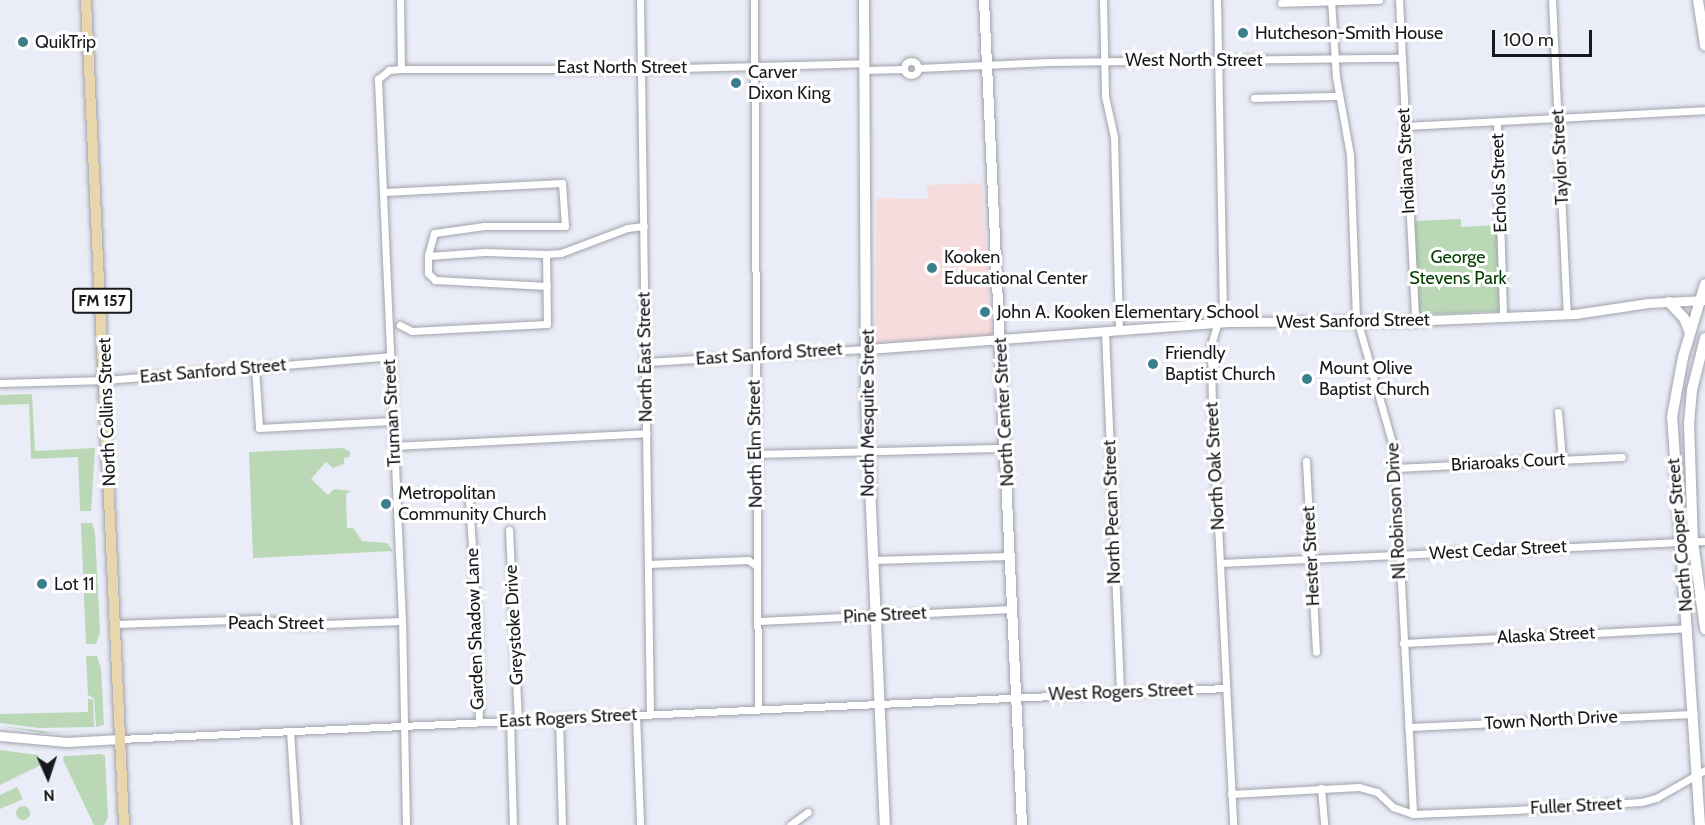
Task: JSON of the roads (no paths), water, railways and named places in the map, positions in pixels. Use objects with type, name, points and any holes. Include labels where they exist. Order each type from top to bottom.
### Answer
[{"type":"main road","name":"North Collins Street","points":[[86,0],[106,380],[124,825]]},
{"type":"main road","name":"North Mesquite Street","points":[[864,0],[868,452],[885,825]]},
{"type":"main road","name":"North Center Street","points":[[984,0],[1022,825]]},
{"type":"main road","points":[[1698,0],[1705,45]]},
{"type":"main road","name":"North Cooper Street","points":[[1700,825],[1702,771],[1694,714],[1689,628],[1678,543],[1672,417],[1690,333],[1703,300],[1705,284]]},
{"type":"main road","points":[[1669,302],[1684,318],[1690,333]]},
{"type":"main road","name":"North Cooper Street","points":[[1705,338],[1692,390],[1689,423],[1693,542],[1705,628]]},
{"type":"street","points":[[400,0],[401,69]]},
{"type":"street","name":"North East Street","points":[[640,0],[650,714]]},
{"type":"street","name":"North Elm Street","points":[[754,0],[754,454],[758,709]]},
{"type":"street","points":[[1103,0],[1105,96],[1114,137],[1119,330]]},
{"type":"street","name":"North Oak Street","points":[[1217,0],[1223,304],[1211,345],[1233,825]]},
{"type":"street","points":[[1281,3],[1379,0]]},
{"type":"street","name":"Indiana Street","points":[[1399,0],[1415,321]]},
{"type":"street","name":"Taylor Street","points":[[1552,0],[1567,314]]},
{"type":"street","name":"Nl Robinson Drive","points":[[1332,1],[1338,96],[1350,155],[1358,324],[1393,436],[1413,814]]},
{"type":"street","name":"West North Street","points":[[986,64],[1401,58]]},
{"type":"street","name":"East North Street","points":[[382,74],[401,69],[642,69],[753,64],[904,69],[912,76],[919,68],[976,68],[986,64]]},
{"type":"street","name":"Truman Street","points":[[382,74],[377,86],[384,192],[389,356],[402,621],[406,825]]},
{"type":"street","points":[[1254,98],[1338,96]]},
{"type":"street","points":[[1404,126],[1705,110]]},
{"type":"street","name":"Echols Street","points":[[1497,122],[1503,317]]},
{"type":"street","points":[[384,192],[562,183],[565,226],[484,226],[434,233],[428,256],[428,273],[435,280],[547,286]]},
{"type":"street","points":[[428,256],[485,252],[561,253],[627,228],[644,226]]},
{"type":"street","points":[[400,325],[411,332],[547,324],[546,254]]},
{"type":"street","name":"West Sanford Street","points":[[1001,341],[1218,323],[1358,324],[1567,314],[1703,300]]},
{"type":"street","name":"North Pecan Street","points":[[1105,332],[1120,692]]},
{"type":"street","name":"East Sanford Street","points":[[646,362],[1001,341]]},
{"type":"street","name":"East Sanford Street","points":[[0,383],[106,380],[389,356]]},
{"type":"street","points":[[255,367],[259,428],[392,421]]},
{"type":"street","points":[[1558,412],[1562,460]]},
{"type":"street","points":[[393,446],[647,433]]},
{"type":"street","points":[[754,454],[1006,448]]},
{"type":"street","name":"Briaroaks Court","points":[[1394,468],[1622,457]]},
{"type":"street","name":"Hester Street","points":[[1306,461],[1316,652]]},
{"type":"street","name":"Garden Shadow Lane","points":[[469,501],[477,620],[479,722]]},
{"type":"street","name":"Greystoke Drive","points":[[509,530],[514,720],[513,825]]},
{"type":"street","name":"West Cedar Street","points":[[1220,563],[1705,541]]},
{"type":"street","points":[[872,560],[1010,556]]},
{"type":"street","points":[[648,564],[748,560],[757,566]]},
{"type":"street","name":"Pine Street","points":[[757,621],[1013,609]]},
{"type":"street","name":"Peach Street","points":[[115,624],[261,619],[298,625],[402,621]]},
{"type":"street","name":"Alaska Street","points":[[1403,643],[1689,628]]},
{"type":"street","name":"West Rogers Street","points":[[1016,696],[1226,688]]},
{"type":"street","name":"East Rogers Street","points":[[120,739],[1016,696]]},
{"type":"street","points":[[636,714],[640,825]]},
{"type":"street","name":"Town North Drive","points":[[1408,727],[1694,714]]},
{"type":"street","points":[[559,718],[562,825]]},
{"type":"street","points":[[290,731],[296,825]]},
{"type":"street","points":[[0,736],[66,742],[120,739]]},
{"type":"street","name":"Fuller Street","points":[[1231,794],[1321,788],[1368,790],[1377,792],[1393,807],[1413,814],[1641,802],[1656,798],[1702,771]]},
{"type":"street","points":[[1321,788],[1324,825]]},
{"type":"street","points":[[790,825],[808,812]]},
{"type":"place","name":"Hutcheson-Smith House","points":[[1243,33]]},
{"type":"place","name":"QuikTrip","points":[[23,42]]},
{"type":"place","name":"Carver Dixon King","points":[[736,83]]},
{"type":"place","name":"Kooken Educational Center","points":[[932,268]]},
{"type":"place","name":"John A. Kooken Elementary School","points":[[985,312]]},
{"type":"place","name":"Friendly Baptist Church","points":[[1153,364]]},
{"type":"place","name":"Mount Olive Baptist Church","points":[[1307,379]]},
{"type":"place","name":"Metropolitan Community Church","points":[[386,504]]},
{"type":"place","name":"Lot 11","points":[[42,584]]},
{"type":"park label","name":"George Stevens Park","points":[[1458,268]]}]
